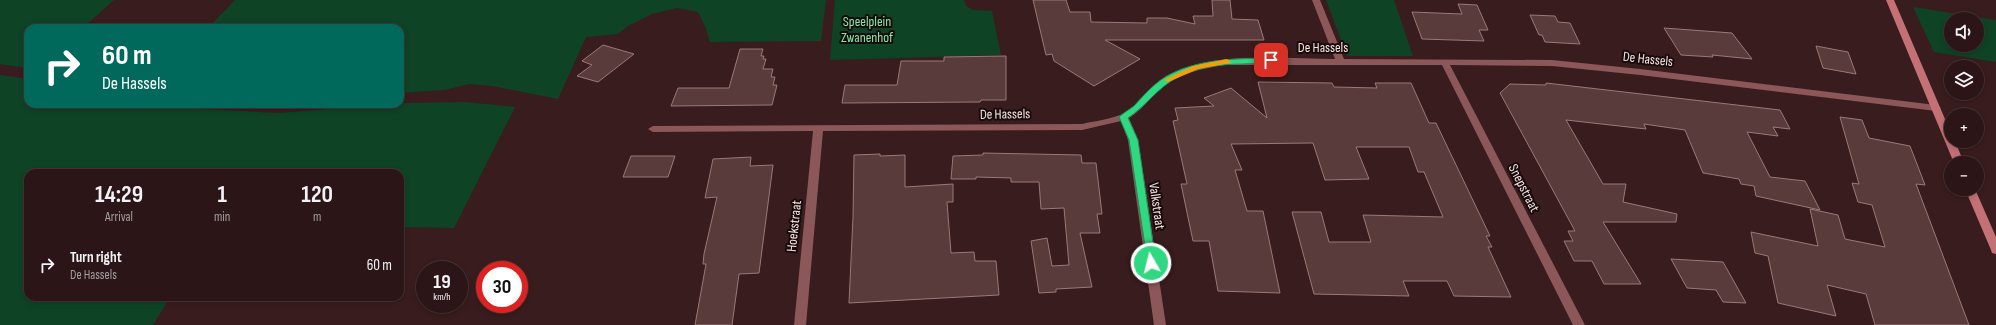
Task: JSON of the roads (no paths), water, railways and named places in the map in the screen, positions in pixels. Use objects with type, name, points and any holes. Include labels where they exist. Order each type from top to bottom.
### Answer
[{"type":"street","points":[[1316,0],[1340,61]]},
{"type":"street","points":[[1890,0],[1956,156]]},
{"type":"street","name":"De Hassels","points":[[653,129],[1082,127],[1124,117],[1134,111],[1157,87],[1174,75],[1196,67],[1224,62],[1340,61],[1552,63],[1936,108]]},
{"type":"street","name":"Snepstraat","points":[[1445,63],[1579,325]]},
{"type":"street","name":"Valkstraat","points":[[1124,117],[1133,140],[1160,325]]},
{"type":"street","name":"Hoekstraat","points":[[800,325],[818,129]]},
{"type":"street","points":[[1973,196],[1996,250]]},
{"type":"park label","name":"Speelplein Zwanenhof","points":[[867,30]]}]
